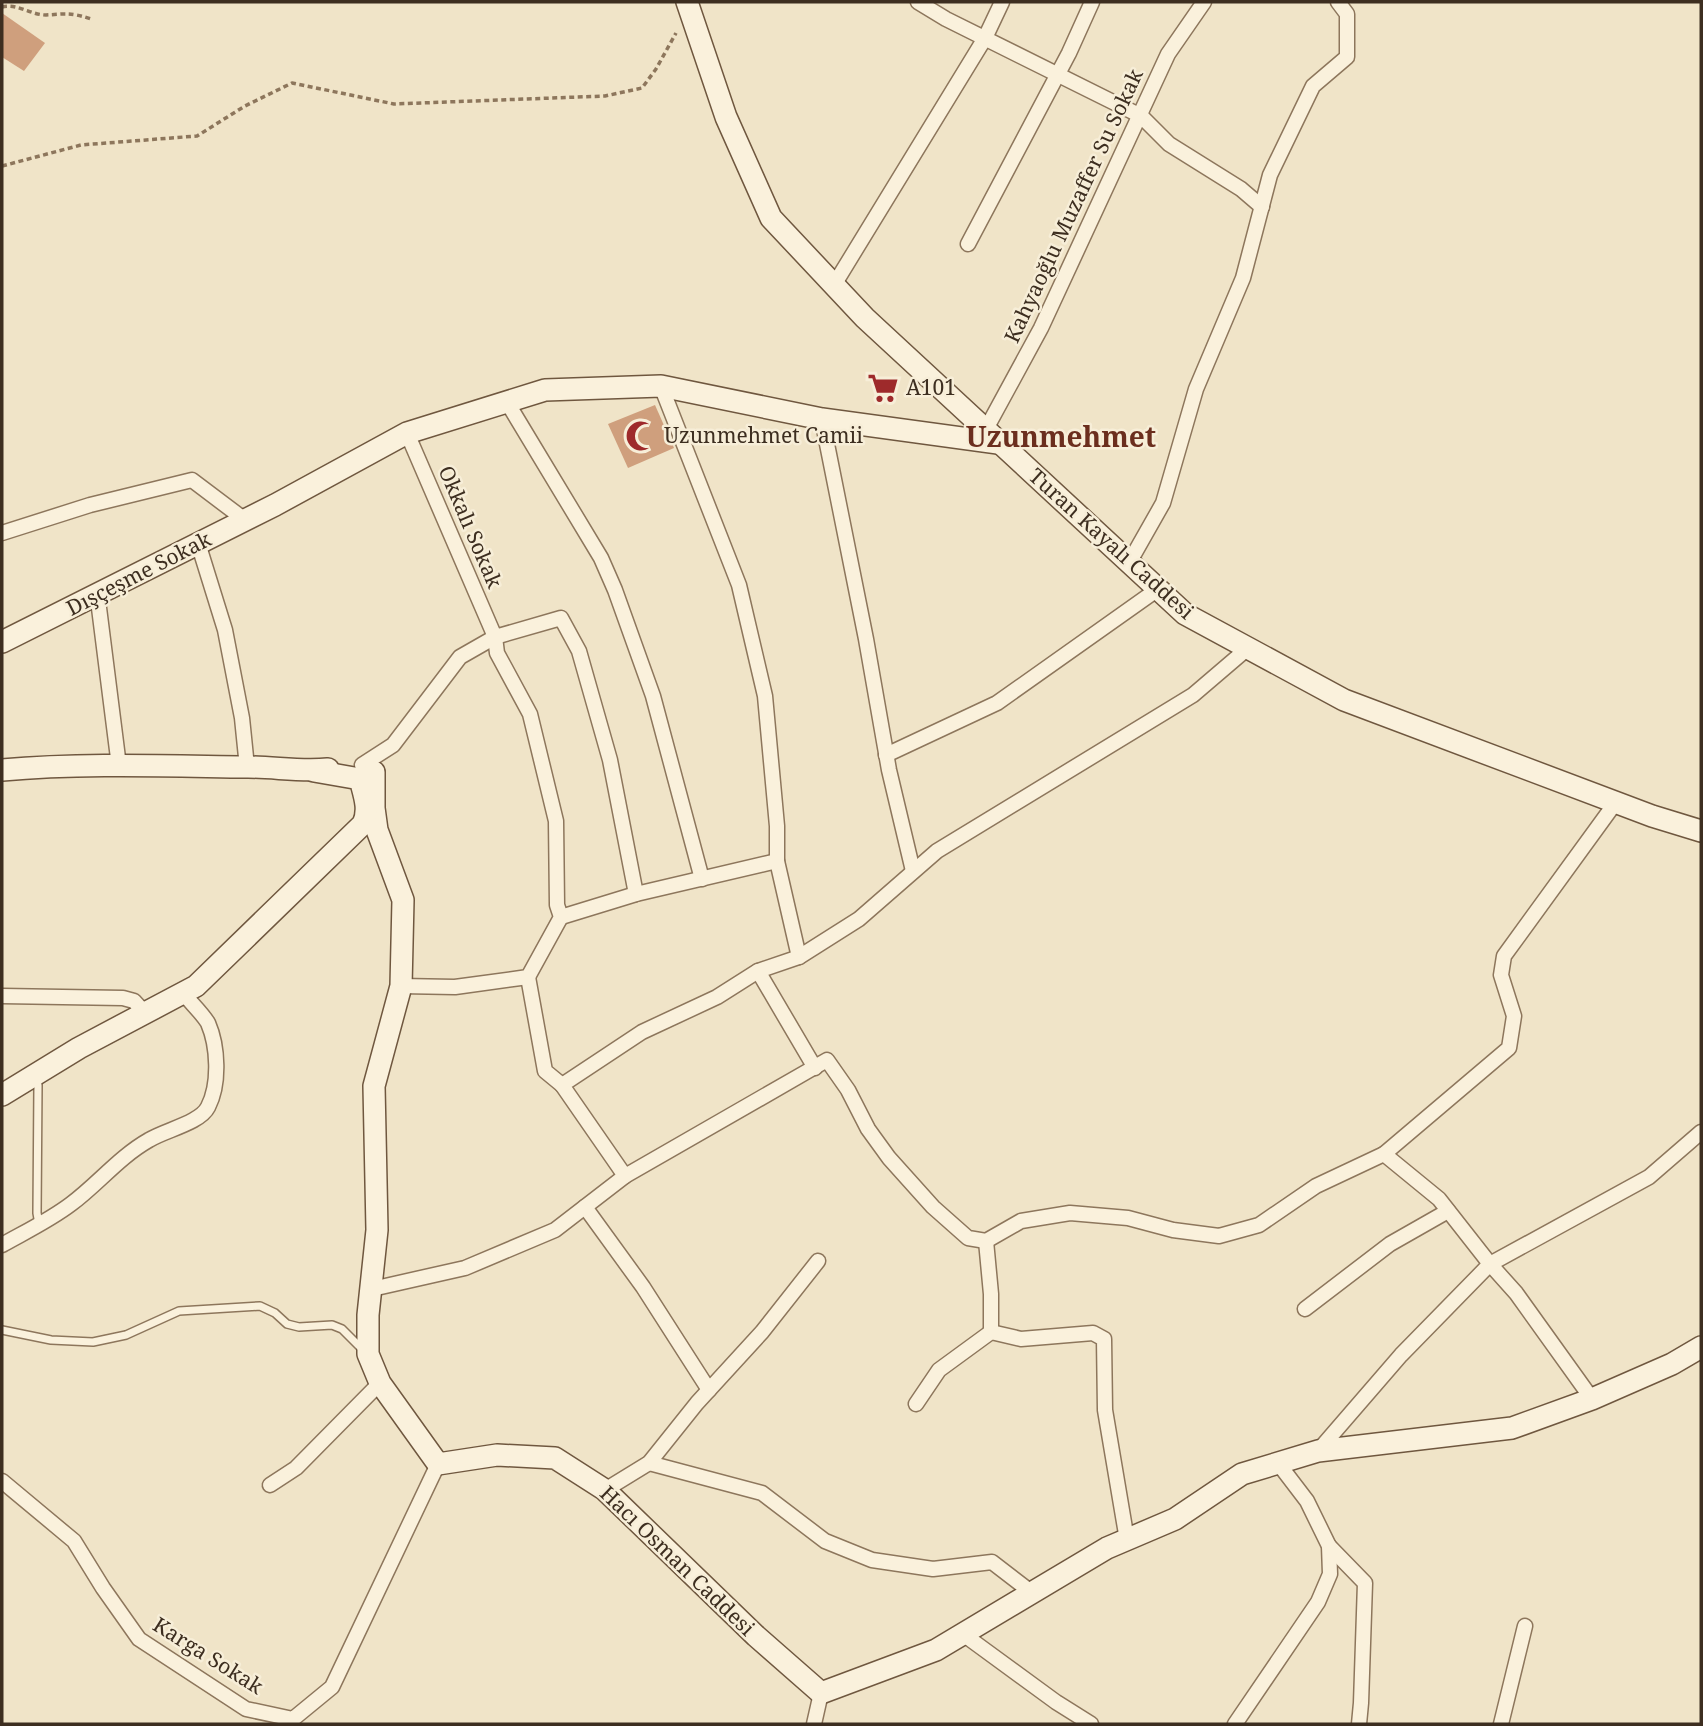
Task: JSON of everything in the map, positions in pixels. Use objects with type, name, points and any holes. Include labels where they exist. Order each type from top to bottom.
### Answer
[{"type":"street","points":[[918,2],[946,19],[1141,116],[1169,144],[1241,189],[1262,207]]},
{"type":"street","points":[[834,285],[985,38],[1002,2]]},
{"type":"street","points":[[968,244],[1058,74],[1092,2]]},
{"type":"street","name":"Kahyaoğlu Muzaffer Su Sokak","points":[[992,437],[1168,54],[1204,2]]},
{"type":"street","points":[[1129,563],[1163,503],[1196,388],[1244,278],[1270,175],[1313,86],[1347,57],[1347,14],[1338,2]]},
{"type":"street","name":"Turan Kayalı Caddesi","points":[[682,3],[726,117],[771,218],[865,317],[1185,614],[1344,700],[1615,802],[1701,831]]},
{"type":"street","points":[[661,386],[739,585],[765,696],[777,825],[777,861],[799,957]]},
{"type":"street","name":"Dışçeşme Sokak","points":[[2,642],[275,505],[407,433],[545,390],[661,386],[822,419],[992,437]]},
{"type":"street","points":[[507,402],[601,558],[615,590],[653,696],[702,879]]},
{"type":"street","points":[[822,419],[886,755],[913,871]]},
{"type":"street","name":"Okkalı Sokak","points":[[407,433],[495,637]]},
{"type":"street","points":[[2,533],[90,505],[192,480],[245,520]]},
{"type":"street","points":[[198,544],[225,630],[242,718],[247,767]]},
{"type":"street","points":[[886,755],[997,703],[1158,589]]},
{"type":"street","points":[[97,593],[119,766]]},
{"type":"street","points":[[2,770],[60,765],[247,767],[365,772],[393,745],[460,657],[495,637],[561,618],[579,651],[610,760],[636,894]]},
{"type":"street","points":[[495,637],[497,653],[530,714],[556,821],[557,905],[561,916]]},
{"type":"street","points":[[562,1085],[642,1032],[717,997],[758,971],[799,957],[859,919],[937,851],[1193,695],[1248,648]]},
{"type":"street","points":[[365,772],[374,807],[370,827],[403,901],[401,986],[373,1086],[377,1230],[368,1315],[368,1354],[380,1383],[438,1464]]},
{"type":"street","points":[[372,1289],[465,1268],[555,1230],[625,1176],[827,1060],[882,1148],[933,1207],[968,1238],[986,1241],[1021,1221],[1070,1213],[1128,1218],[1173,1230],[1219,1237],[1259,1224],[1316,1186],[1384,1154],[1509,1048],[1514,1016],[1501,975],[1504,957],[1615,802]]},
{"type":"street","points":[[2,1095],[79,1048],[184,994],[218,967],[370,827]]},
{"type":"street","points":[[625,1176],[562,1085],[545,1071],[528,977],[561,916],[636,894],[777,861]]},
{"type":"street","points":[[758,971],[815,1067]]},
{"type":"street","points":[[401,986],[454,988],[528,977]]},
{"type":"street","points":[[2,1245],[71,1205],[142,1144],[173,1127],[196,1119],[208,1108],[214,1090],[216,1066],[212,1036],[207,1021],[184,994]]},
{"type":"street","points":[[2,996],[123,998],[141,1006],[146,1014]]},
{"type":"street","points":[[1318,1451],[1401,1355],[1490,1264],[1649,1177],[1701,1132]]},
{"type":"street","points":[[1384,1154],[1439,1199],[1516,1293],[1592,1399]]},
{"type":"street","points":[[585,1207],[643,1287],[709,1390]]},
{"type":"street","points":[[1305,1309],[1390,1244],[1448,1211]]},
{"type":"street","points":[[986,1241],[991,1332]]},
{"type":"street","points":[[605,1490],[649,1463],[709,1390],[762,1332],[818,1261]]},
{"type":"street","points":[[916,1404],[939,1370],[991,1332],[1021,1339],[1093,1333],[1104,1339],[1105,1410],[1127,1540]]},
{"type":"street","points":[[814,1724],[821,1693],[936,1650],[1107,1548],[1175,1519],[1242,1474],[1318,1451],[1512,1428],[1592,1399],[1672,1364],[1701,1347]]},
{"type":"street","points":[[270,1485],[296,1468],[380,1383]]},
{"type":"street","name":"Hacı Osman Caddesi","points":[[438,1464],[496,1455],[555,1458],[605,1490],[756,1636],[821,1693]]},
{"type":"street","points":[[649,1463],[762,1493],[825,1541],[872,1560],[933,1569],[992,1562],[1031,1592]]},
{"type":"street","points":[[1278,1463],[1307,1501],[1329,1546],[1364,1583],[1359,1724]]},
{"type":"street","name":"Karga Sokak","points":[[2,1480],[74,1541],[139,1639],[246,1709],[293,1719],[332,1687],[438,1464]]},
{"type":"street","points":[[1235,1724],[1318,1602],[1330,1574],[1329,1546]]},
{"type":"street","points":[[1501,1724],[1525,1626]]},
{"type":"street","points":[[963,1634],[1056,1702],[1091,1724]]},
{"type":"lane","points":[[35,1074],[38,1086],[39,1224]]},
{"type":"lane","points":[[2,1331],[51,1340],[93,1342],[126,1335],[180,1311],[260,1306],[275,1313],[287,1324],[299,1327],[332,1325],[342,1329],[368,1354]]},
{"type":"path","points":[[2,7],[8,5],[44,15],[61,12],[91,19]]},
{"type":"path","points":[[2,166],[80,145],[197,136],[245,106],[292,83],[394,104],[605,96],[642,88],[679,28]]},
{"type":"building","points":[[2,13],[45,43],[24,71],[2,57]]},
{"type":"building","name":"Uzunmehmet Camii","points":[[655,405],[674,448],[628,468],[608,424]]},
{"type":"place","name":"A101","points":[[883,388]]},
{"type":"place","name":"Uzunmehmet Camii","points":[[641,436]]},
{"type":"district","name":"Uzunmehmet","points":[[1061,437]]}]
